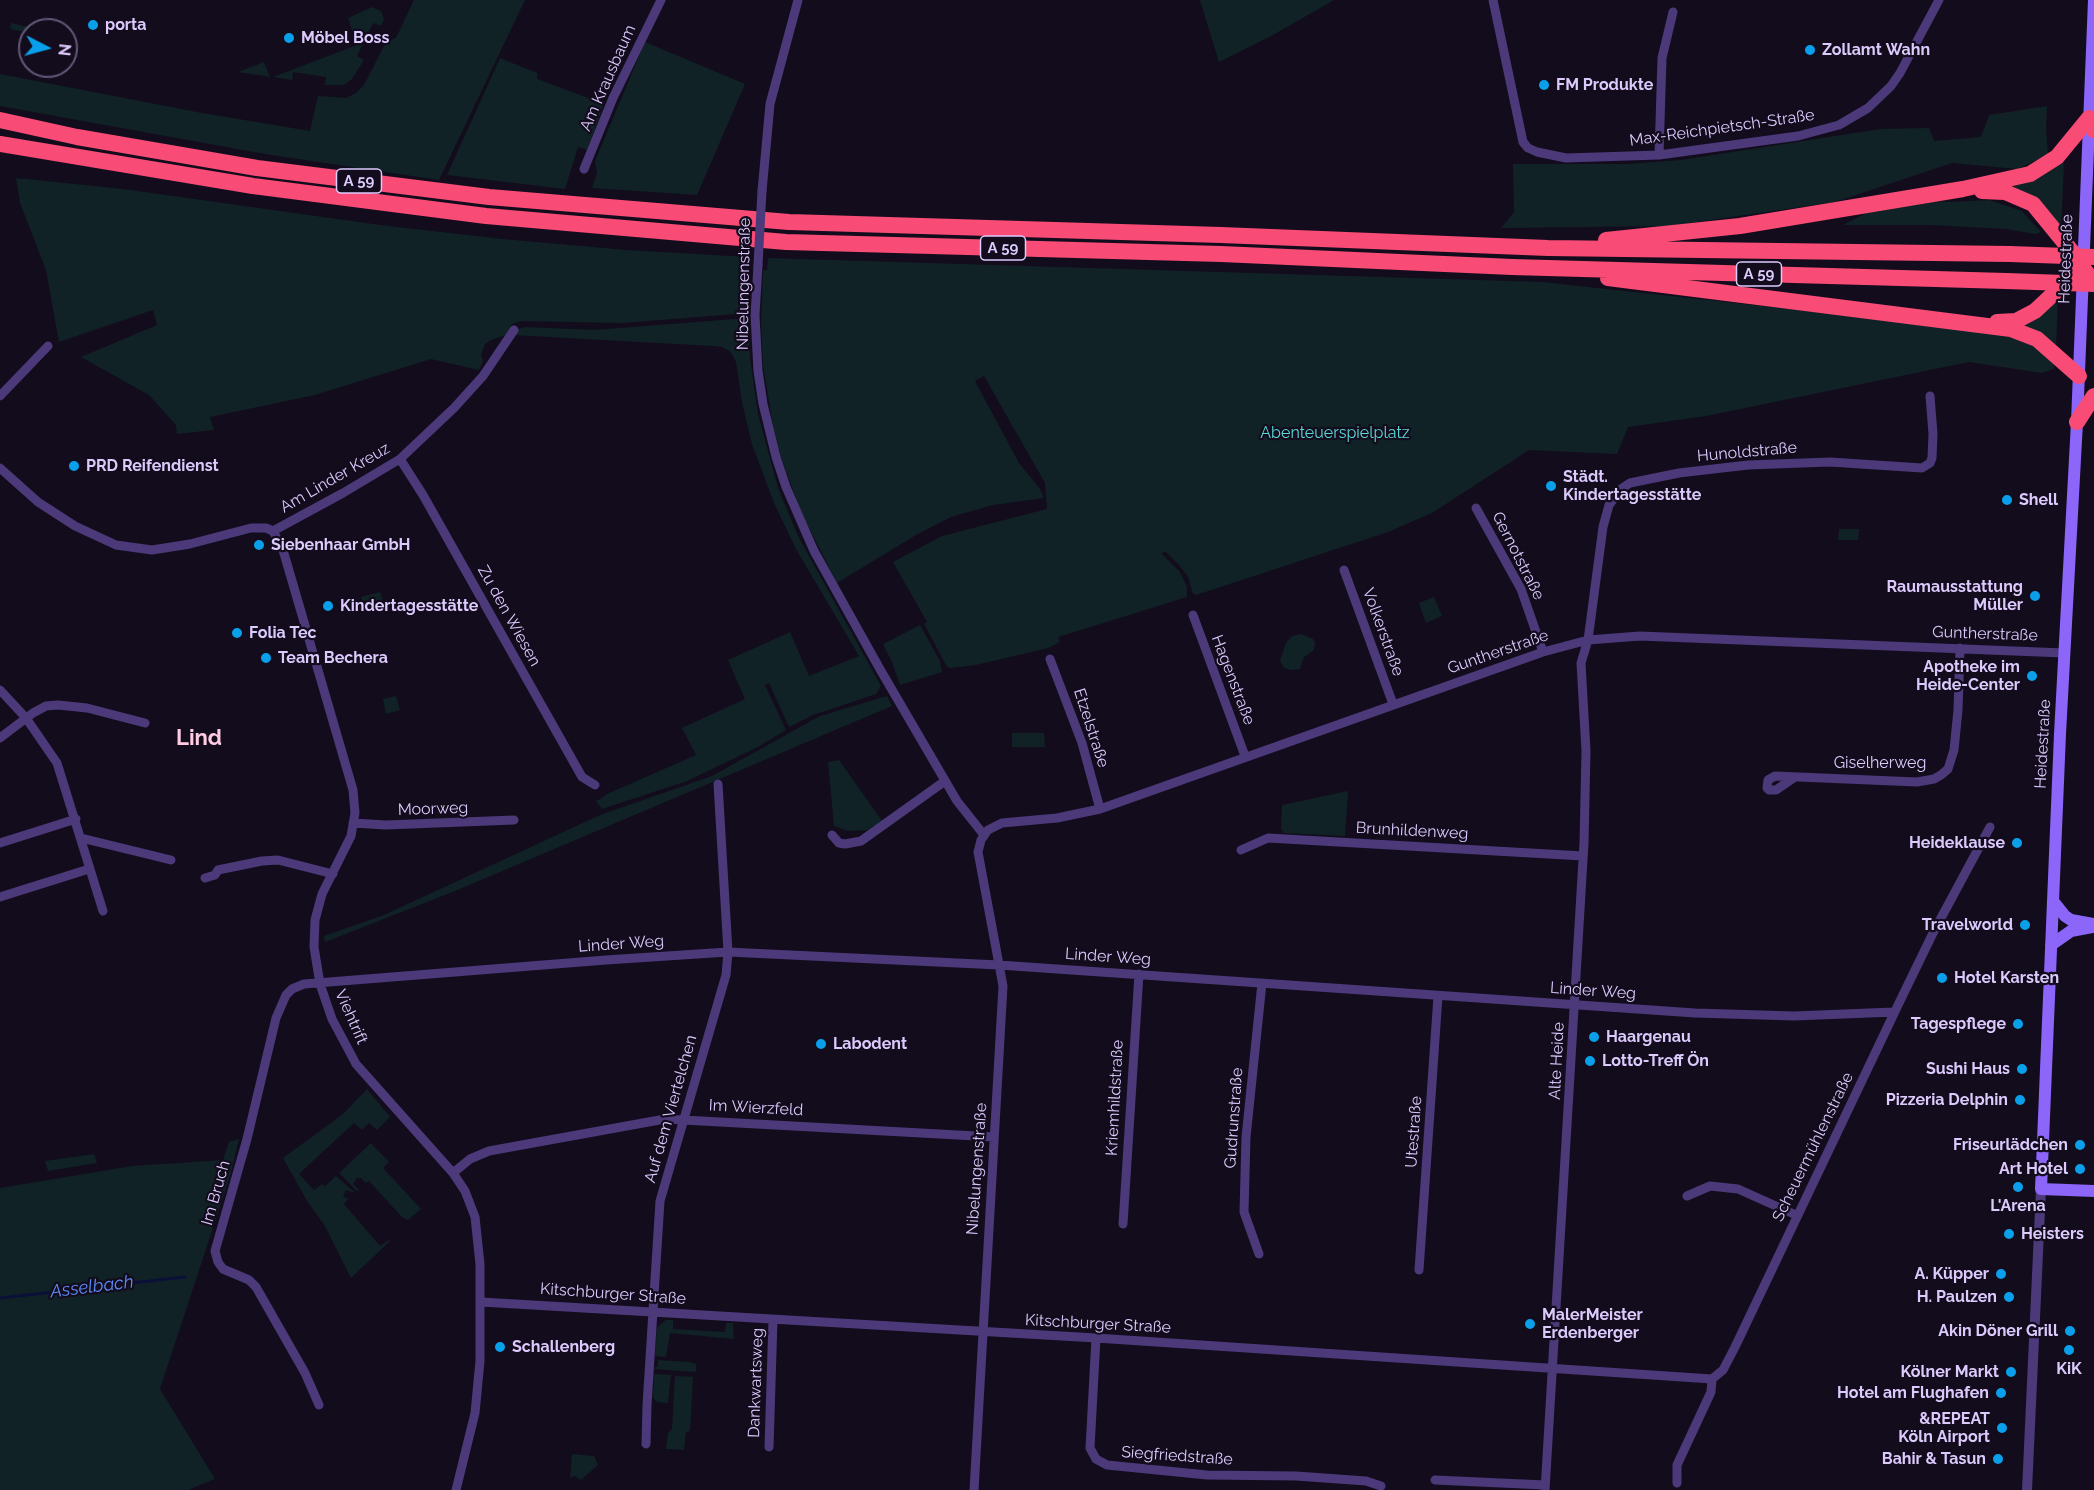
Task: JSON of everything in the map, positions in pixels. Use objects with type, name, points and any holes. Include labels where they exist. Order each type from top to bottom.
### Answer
[{"type":"highway","name":"A 59","points":[[0,120],[77,137],[257,168],[489,197],[778,221],[1548,248],[2010,254],[2088,260]]},
{"type":"highway","points":[[1548,248],[1740,226],[1963,189],[2030,174],[2057,157],[2091,124]]},
{"type":"highway","name":"A 59","points":[[0,144],[288,190],[486,216],[721,237],[798,242],[1221,254],[1512,267],[2094,283]]},
{"type":"highway","points":[[1963,189],[2005,192],[2033,204],[2088,260],[2094,283]]},
{"type":"highway","points":[[1975,324],[2016,321],[2035,311],[2088,260]]},
{"type":"highway","points":[[1512,267],[2011,329],[2037,339],[2079,376]]},
{"type":"highway","points":[[2077,422],[2094,396]]},
{"type":"main road","name":"Heidestraße","points":[[2041,1189],[2064,652],[2079,376],[2088,260],[2094,0]]},
{"type":"main road","points":[[2053,901],[2065,916],[2094,925]]},
{"type":"main road","points":[[2051,945],[2071,931],[2094,925]]},
{"type":"main road","points":[[2041,1189],[2094,1191]]},
{"type":"street","name":"Am Krausbaum","points":[[584,169],[613,98],[661,0]]},
{"type":"street","name":"Nibelungenstraße","points":[[798,0],[770,104],[762,191],[755,315],[758,371],[763,404],[786,487],[814,551],[945,781],[957,801],[984,835],[978,852],[1003,986],[974,1490]]},
{"type":"street","name":"Max-Reichpietsch-Straße","points":[[1493,0],[1523,142],[1528,148],[1546,155],[1566,158],[1659,155],[1798,136],[1839,125],[1868,108],[1891,86],[1939,0]]},
{"type":"street","points":[[1659,155],[1662,58],[1673,12]]},
{"type":"street","name":"Am Linder Kreuz","points":[[0,468],[38,502],[75,526],[116,545],[152,550],[190,544],[251,528],[266,528],[273,531],[343,494],[400,459],[454,408],[483,376],[514,330]]},
{"type":"street","points":[[0,396],[48,346]]},
{"type":"street","name":"Hunoldstraße","points":[[1588,639],[1603,527],[1609,505],[1621,489],[1630,483],[1654,477],[1748,465],[1830,462],[1922,468],[1930,463],[1932,458],[1934,434],[1930,396]]},
{"type":"street","name":"Zu den Wiesen","points":[[400,459],[423,495],[582,777],[595,785]]},
{"type":"street","name":"Gernotstraße","points":[[1476,508],[1521,590],[1543,652]]},
{"type":"street","name":"Viehtrift","points":[[273,531],[284,550],[350,777],[354,802],[353,823],[348,846],[322,894],[315,920],[314,954],[320,984],[332,1019],[357,1064],[453,1173],[465,1191],[475,1217],[480,1264],[480,1361],[475,1413],[456,1490]]},
{"type":"street","name":"Volkerstraße","points":[[1344,570],[1393,704]]},
{"type":"street","name":"Hagenstraße","points":[[1192,615],[1245,756]]},
{"type":"street","name":"Guntherstraße","points":[[984,835],[1002,823],[1057,818],[1100,808],[1543,652],[1588,639],[1640,636],[2064,652]]},
{"type":"street","name":"Alte Heide","points":[[1435,1480],[1545,1488],[1584,856],[1587,769],[1581,663],[1588,639]]},
{"type":"street","name":"Giselherweg","points":[[1795,777],[1917,782],[1934,779],[1941,775],[1948,769],[1954,750],[1960,648]]},
{"type":"street","name":"Etzelstraße","points":[[1050,659],[1082,743],[1100,808]]},
{"type":"street","points":[[0,690],[26,718],[57,763],[103,911]]},
{"type":"street","points":[[0,738],[38,709],[58,705],[87,708],[145,723]]},
{"type":"street","points":[[832,835],[839,843],[861,841],[945,781]]},
{"type":"street","name":"Auf dem Viertelchen","points":[[646,1444],[660,1200],[726,975],[728,952],[718,784]]},
{"type":"street","points":[[0,843],[75,819]]},
{"type":"street","name":"Moorweg","points":[[353,823],[386,825],[514,820]]},
{"type":"street","name":"Scheuermühlenstraße","points":[[1677,1483],[1677,1465],[1711,1392],[1712,1378],[1723,1370],[1894,1012],[1934,931],[1990,827]]},
{"type":"street","points":[[81,838],[171,860]]},
{"type":"street","name":"Brunhildenweg","points":[[1241,849],[1268,838],[1584,856]]},
{"type":"street","points":[[205,878],[215,875],[218,870],[278,860],[333,874]]},
{"type":"street","points":[[0,897],[89,869]]},
{"type":"street","name":"Linder Weg","points":[[320,984],[728,952],[999,965],[1438,996],[1764,1015],[1820,1016],[1894,1012]]},
{"type":"street","name":"Kriemhildstraße","points":[[1123,1224],[1139,974]]},
{"type":"street","name":"Gudrunstraße","points":[[1259,1254],[1244,1212],[1245,1137],[1262,983]]},
{"type":"street","name":"Im Bruch","points":[[319,1405],[305,1373],[256,1287],[249,1280],[223,1269],[215,1251],[247,1139],[269,1043],[282,1003],[286,995],[298,986],[320,984]]},
{"type":"street","name":"Utestraße","points":[[1419,1270],[1438,996]]},
{"type":"street","name":"Im Wierzfeld","points":[[453,1173],[470,1159],[489,1151],[648,1122],[683,1119],[994,1137]]},
{"type":"street","points":[[1687,1196],[1710,1186],[1738,1189],[1796,1215]]},
{"type":"street","name":"Heidestraße","points":[[2027,1490],[2041,1189]]},
{"type":"street","name":"Kitschburger Straße","points":[[481,1302],[1096,1338],[1712,1378]]},
{"type":"street","name":"Dankwartsweg","points":[[769,1447],[774,1320]]},
{"type":"street","name":"Siegfriedstraße","points":[[1096,1338],[1090,1448],[1096,1459],[1107,1465],[1207,1475],[1366,1480],[1380,1486]]},
{"type":"green space","points":[[414,0],[525,0],[439,180],[265,154],[0,106],[0,74],[202,113],[310,131],[318,96],[346,98],[356,93],[364,85],[386,42],[396,38]]},
{"type":"green space","points":[[1200,0],[1334,0],[1273,35],[1219,62]]},
{"type":"green space","points":[[372,7],[381,11],[384,19],[381,26],[373,23],[357,56],[364,60],[352,79],[344,85],[325,85],[326,77],[293,72],[292,80],[273,77],[357,45],[348,18]]},
{"type":"green space","points":[[11,23],[18,25],[18,31],[10,29]]},
{"type":"green space","points":[[645,42],[745,84],[697,195],[592,188],[597,173],[595,161]]},
{"type":"green space","points":[[500,58],[537,73],[537,79],[604,104],[587,150],[578,147],[565,189],[447,175]]},
{"type":"green space","points":[[264,62],[270,77],[238,72]]},
{"type":"green space","points":[[2047,106],[2048,155],[2017,169],[1952,163],[1835,202],[1669,226],[1501,228],[1514,212],[1513,164],[1627,164],[1681,160],[1880,129],[1929,128],[1934,141],[1981,137],[1989,115]]},
{"type":"green space","points":[[2061,160],[2064,164],[2061,230],[2010,187]]},
{"type":"green space","points":[[16,178],[123,189],[380,225],[502,239],[626,250],[748,257],[748,313],[623,323],[521,321],[512,324],[506,335],[485,344],[481,355],[483,361],[479,370],[431,359],[315,395],[210,417],[214,430],[177,434],[176,425],[149,395],[81,357],[157,325],[153,310],[59,342],[46,270],[20,203]]},
{"type":"green space","points":[[1989,200],[2022,211],[2041,232],[2035,234],[2006,229],[1930,225],[1843,225],[1870,211],[1914,201]]},
{"type":"green space","name":"Abenteuerspielplatz","points":[[768,258],[1542,282],[1997,332],[2043,349],[2054,360],[2054,369],[2042,373],[1969,362],[1706,416],[1628,427],[1617,454],[1529,450],[1432,513],[1388,532],[1196,595],[1193,594],[1188,577],[1179,565],[1166,552],[1161,553],[1180,572],[1187,587],[1187,597],[1058,637],[1060,642],[1048,648],[976,665],[951,668],[947,667],[924,624],[927,622],[893,562],[942,536],[1047,509],[1045,483],[984,376],[975,381],[1019,463],[1040,489],[1044,498],[993,505],[951,517],[916,535],[837,583],[801,512],[781,457],[773,426],[763,365],[761,322],[763,270],[767,270]]},
{"type":"green space","points":[[2058,298],[2056,347],[2015,324]]},
{"type":"green space","points":[[748,318],[750,358],[758,414],[778,488],[798,536],[881,686],[876,694],[813,715],[789,727],[769,683],[765,685],[786,730],[758,747],[687,781],[602,809],[596,801],[607,794],[696,755],[682,728],[745,699],[728,660],[790,632],[809,676],[859,656],[796,549],[774,503],[752,444],[736,362],[730,351],[713,346],[514,335],[518,329],[525,327],[594,330]]},
{"type":"green space","points":[[1839,529],[1859,529],[1858,540],[1838,540]]},
{"type":"green space","points":[[380,592],[384,604],[365,610],[361,597]]},
{"type":"green space","points":[[1434,597],[1442,616],[1426,623],[1419,603]]},
{"type":"green space","points":[[920,625],[940,661],[942,672],[900,685],[883,644]]},
{"type":"green space","points":[[1301,634],[1313,639],[1314,650],[1304,657],[1300,669],[1284,668],[1280,661],[1286,643],[1292,636]]},
{"type":"green space","points":[[396,696],[400,710],[386,714],[383,699]]},
{"type":"green space","points":[[887,696],[892,706],[455,891],[325,942],[324,936],[384,915],[600,815],[712,776],[820,716]]},
{"type":"green space","points":[[1012,733],[1044,733],[1045,747],[1012,747]]},
{"type":"green space","points":[[839,760],[882,821],[868,830],[848,831],[834,826],[828,762]]},
{"type":"green space","points":[[1348,791],[1345,836],[1284,833],[1281,829],[1282,805]]},
{"type":"green space","points":[[367,1089],[390,1117],[377,1130],[369,1123],[362,1130],[354,1123],[299,1174],[314,1190],[322,1184],[325,1186],[336,1176],[355,1193],[346,1190],[343,1196],[348,1199],[344,1204],[380,1246],[390,1241],[351,1278],[325,1226],[307,1201],[283,1158],[343,1114]]},
{"type":"green space","points":[[239,1139],[230,1176],[160,1389],[215,1479],[188,1490],[0,1490],[0,1188],[132,1166],[223,1160],[229,1142]]},
{"type":"green space","points":[[371,1143],[389,1162],[383,1168],[421,1209],[408,1220],[402,1217],[369,1181],[366,1183],[361,1178],[357,1178],[353,1184],[359,1190],[357,1191],[339,1173]]},
{"type":"green space","points":[[94,1154],[97,1163],[48,1171],[45,1161]]},
{"type":"green space","points":[[666,1320],[673,1320],[673,1329],[725,1332],[726,1323],[733,1323],[734,1339],[670,1333],[666,1357],[655,1356],[657,1327]]},
{"type":"green space","points":[[658,1360],[690,1362],[696,1364],[696,1372],[654,1369],[658,1367]]},
{"type":"green space","points":[[654,1374],[671,1375],[668,1403],[657,1402],[653,1398]]},
{"type":"green space","points":[[675,1376],[693,1377],[690,1431],[686,1432],[684,1450],[666,1449],[668,1433],[672,1429]]},
{"type":"green space","points":[[572,1454],[594,1456],[598,1465],[581,1480],[575,1476],[570,1478]]},
{"type":"waterway","name":"Asselbach","points":[[0,1298],[185,1277]]},
{"type":"place","name":"porta","points":[[93,25]]},
{"type":"place","name":"Möbel Boss","points":[[289,38]]},
{"type":"place","name":"Zollamt Wahn","points":[[1810,50]]},
{"type":"place","name":"FM Produkte","points":[[1544,85]]},
{"type":"place","name":"PRD Reifendienst","points":[[74,466]]},
{"type":"place","name":"Städt. Kindertagesstätte","points":[[1551,486]]},
{"type":"place","name":"Shell","points":[[2007,500]]},
{"type":"place","name":"Siebenhaar GmbH","points":[[259,545]]},
{"type":"place","name":"Raumausstattung Müller","points":[[2035,596]]},
{"type":"place","name":"Kindertagesstätte","points":[[328,606]]},
{"type":"place","name":"Folia Tec","points":[[237,633]]},
{"type":"place","name":"Team Bechera","points":[[266,658]]},
{"type":"place","name":"Apotheke im Heide-Center","points":[[2032,676]]},
{"type":"place","name":"Heideklause","points":[[2017,843]]},
{"type":"place","name":"Travelworld","points":[[2025,925]]},
{"type":"place","name":"Hotel Karsten","points":[[1942,978]]},
{"type":"place","name":"Tagespflege","points":[[2018,1024]]},
{"type":"place","name":"Haargenau","points":[[1594,1037]]},
{"type":"place","name":"Labodent","points":[[821,1044]]},
{"type":"place","name":"Lotto-Treff Ön","points":[[1590,1061]]},
{"type":"place","name":"Sushi Haus","points":[[2022,1069]]},
{"type":"place","name":"Pizzeria Delphin","points":[[2020,1100]]},
{"type":"place","name":"Friseurlädchen","points":[[2080,1145]]},
{"type":"place","name":"Art Hotel","points":[[2080,1169]]},
{"type":"place","name":"L'Arena","points":[[2018,1187]]},
{"type":"place","name":"Heisters","points":[[2009,1234]]},
{"type":"place","name":"A. Küpper","points":[[2001,1274]]},
{"type":"place","name":"H. Paulzen","points":[[2009,1297]]},
{"type":"place","name":"MalerMeister Erdenberger","points":[[1530,1324]]},
{"type":"place","name":"Akin Döner Grill","points":[[2070,1331]]},
{"type":"place","name":"Schallenberg","points":[[500,1347]]},
{"type":"place","name":"KiK","points":[[2069,1350]]},
{"type":"place","name":"Kölner Markt","points":[[2011,1372]]},
{"type":"place","name":"Hotel am Flughafen","points":[[2001,1393]]},
{"type":"place","name":"&REPEAT Köln Airport","points":[[2002,1428]]},
{"type":"place","name":"Bahir & Tasun","points":[[1998,1459]]},
{"type":"district","name":"Lind","points":[[199,738]]}]
